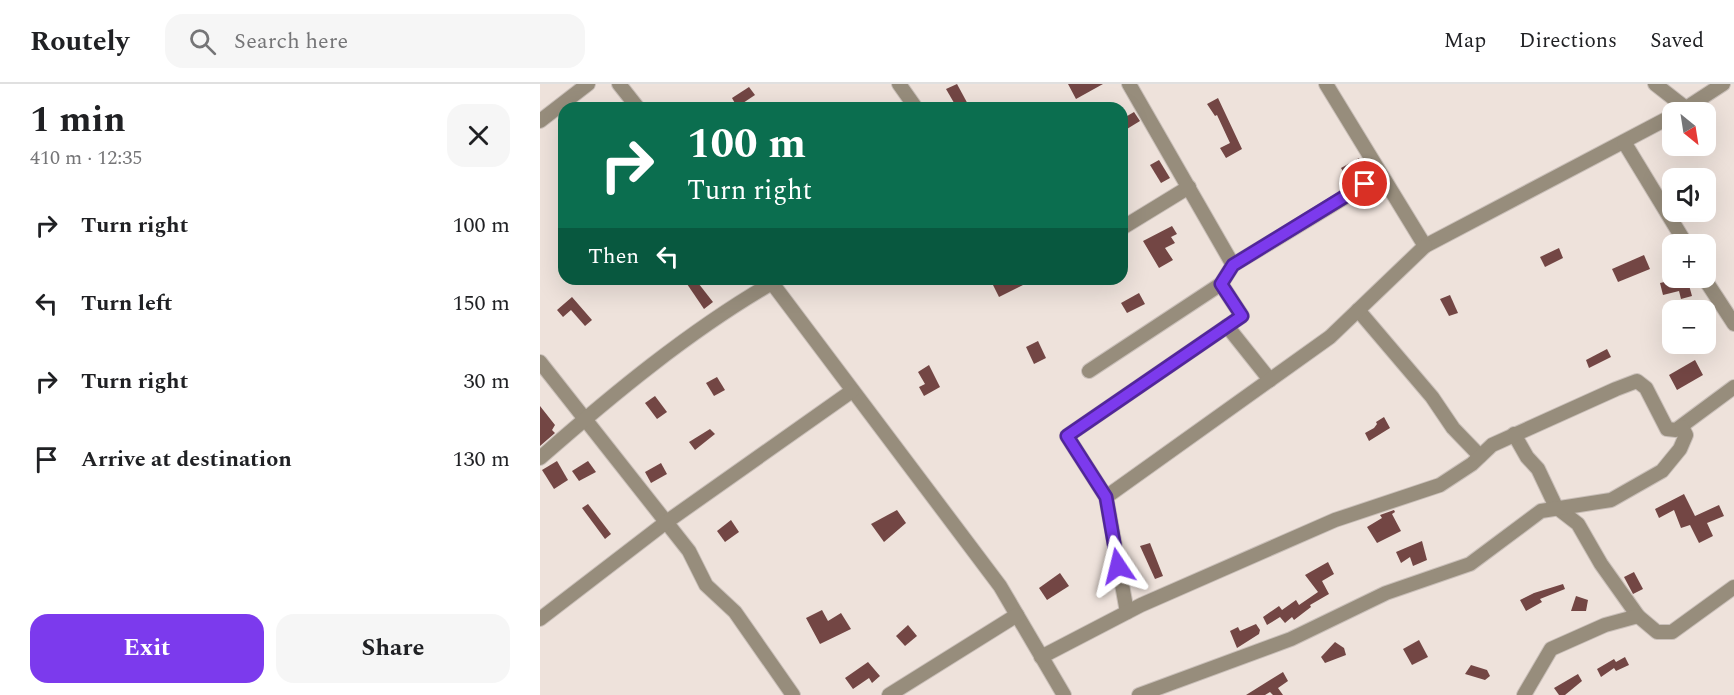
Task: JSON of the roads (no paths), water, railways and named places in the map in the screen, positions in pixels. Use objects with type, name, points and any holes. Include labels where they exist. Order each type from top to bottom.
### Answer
[{"type":"street","points":[[565,102],[588,84]]},
{"type":"street","points":[[619,84],[633,102]]},
{"type":"street","points":[[1129,84],[1233,265]]},
{"type":"street","points":[[1326,84],[1380,176],[1425,246]]},
{"type":"street","points":[[1655,84],[1674,102]]},
{"type":"street","points":[[1695,102],[1723,84]]},
{"type":"street","points":[[902,85],[912,102]]},
{"type":"street","points":[[540,121],[558,107]]},
{"type":"street","points":[[1106,497],[1330,338],[1425,246],[1662,121]]},
{"type":"street","points":[[1624,142],[1680,234]]},
{"type":"street","points":[[1089,370],[1221,284],[1233,265],[1380,176]]},
{"type":"street","points":[[1128,224],[1189,187]]},
{"type":"street","points":[[1126,612],[1106,497],[1067,436],[1242,316],[1221,284]]},
{"type":"street","points":[[540,458],[585,418],[764,285]]},
{"type":"street","points":[[773,285],[981,561],[1017,615],[1064,695]]},
{"type":"street","points":[[1711,288],[1734,324]]},
{"type":"street","points":[[1358,310],[1432,397],[1453,428],[1480,456]]},
{"type":"street","points":[[1227,326],[1270,380]]},
{"type":"street","points":[[540,362],[688,551],[706,585],[735,612],[793,695]]},
{"type":"street","points":[[1041,657],[1126,612],[1335,520],[1440,486],[1491,445],[1637,381],[1646,388],[1667,429],[1676,430],[1734,387]]},
{"type":"street","points":[[540,620],[666,523],[852,391]]},
{"type":"street","points":[[1139,695],[1291,639],[1386,593],[1470,564],[1541,511],[1611,500],[1662,471],[1680,449],[1686,435],[1682,427]]},
{"type":"street","points":[[1514,434],[1527,457],[1538,469],[1556,507],[1578,524],[1600,564],[1638,616],[1657,632],[1672,632],[1734,587]]},
{"type":"street","points":[[889,695],[1017,615]]},
{"type":"street","points":[[1524,695],[1551,650],[1605,625],[1638,616]]}]
